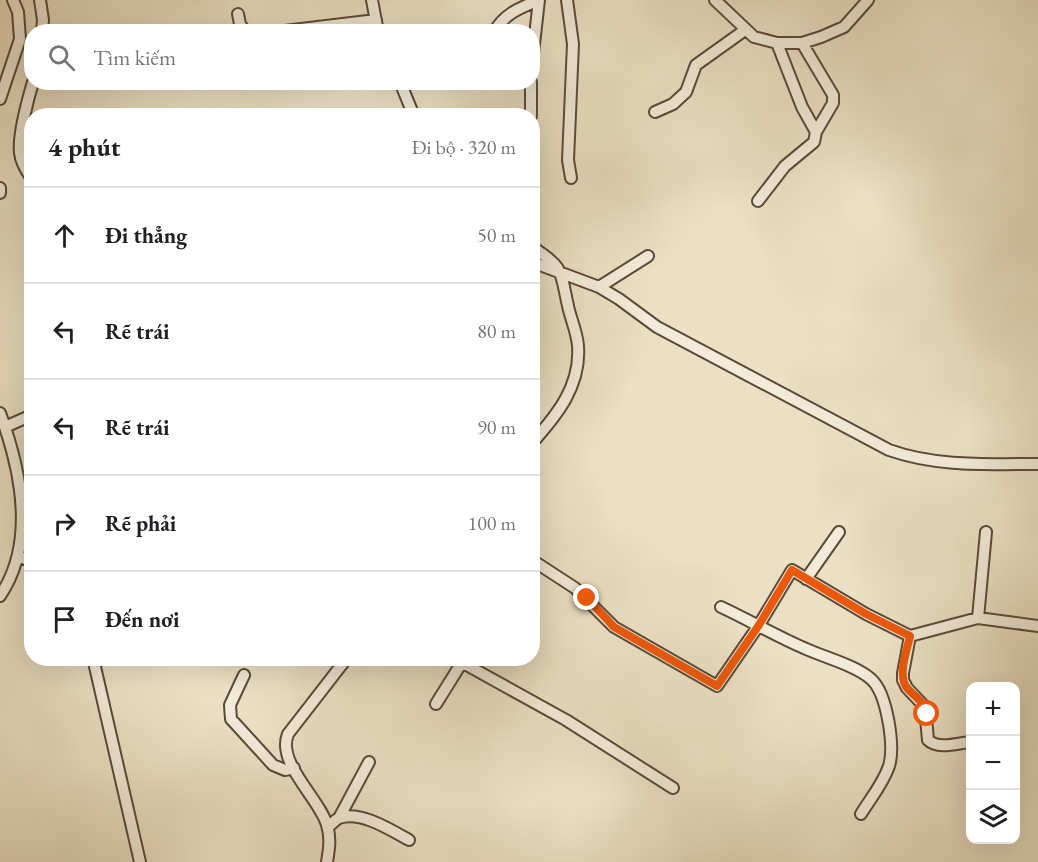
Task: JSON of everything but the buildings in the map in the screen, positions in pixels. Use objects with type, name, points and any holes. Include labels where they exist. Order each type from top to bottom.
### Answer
[{"type":"street","points":[[0,99],[20,39],[18,12],[13,0]]},
{"type":"street","points":[[40,0],[43,24]]},
{"type":"street","points":[[372,0],[377,24]]},
{"type":"street","points":[[499,24],[511,12],[538,0],[536,24]]},
{"type":"street","points":[[567,0],[573,44],[568,160],[571,178]]},
{"type":"street","points":[[715,0],[754,37],[777,43],[802,43],[844,27],[868,0]]},
{"type":"street","points":[[238,14],[240,24]]},
{"type":"street","points":[[343,24],[376,20]]},
{"type":"street","points":[[655,112],[673,104],[686,92],[696,65],[745,30]]},
{"type":"street","points":[[777,43],[802,107],[816,132]]},
{"type":"street","points":[[758,201],[785,166],[814,142],[816,132],[833,103],[833,95],[802,43]]},
{"type":"street","points":[[26,108],[31,90]]},
{"type":"street","points":[[403,90],[411,108]]},
{"type":"street","points":[[531,90],[531,108]]},
{"type":"street","points":[[24,124],[20,153],[24,168]]},
{"type":"street","points":[[0,188],[0,193]]},
{"type":"street","points":[[540,252],[551,259],[562,275],[578,347],[575,375],[564,404],[540,433]]},
{"type":"street","points":[[599,287],[648,256]]},
{"type":"street","points":[[540,265],[599,287],[657,327],[889,450],[940,463],[1038,464]]},
{"type":"street","points":[[0,413],[15,456],[22,526],[18,556],[10,582],[0,596]]},
{"type":"street","points":[[5,427],[24,419]]},
{"type":"street","points":[[806,579],[839,532]]},
{"type":"street","points":[[978,618],[986,532]]},
{"type":"street","points":[[18,556],[24,559]]},
{"type":"street","points":[[540,565],[575,588],[614,627],[717,686],[759,625],[792,570],[910,636],[978,618],[1038,626]]},
{"type":"street","points":[[722,607],[803,648],[861,673],[871,679],[881,693],[891,744],[890,760],[885,776],[861,814]]},
{"type":"street","points":[[910,636],[903,677],[907,688],[925,707],[928,740],[938,746],[966,742]]},
{"type":"street","points":[[95,666],[140,862]]},
{"type":"street","points":[[327,862],[330,843],[328,827],[294,768],[285,743],[288,734],[341,666]]},
{"type":"street","points":[[436,704],[457,666]]},
{"type":"street","points":[[471,666],[566,720],[673,789]]},
{"type":"street","points":[[244,675],[230,705],[231,719],[273,765],[285,770],[294,768]]},
{"type":"street","points":[[328,827],[339,818],[369,762]]},
{"type":"street","points":[[339,818],[355,816],[387,827],[409,840]]},
{"type":"route","points":[[587,598],[614,627],[717,686],[759,625],[792,570],[866,614],[910,636],[903,680],[907,688],[922,702],[927,714]]}]
